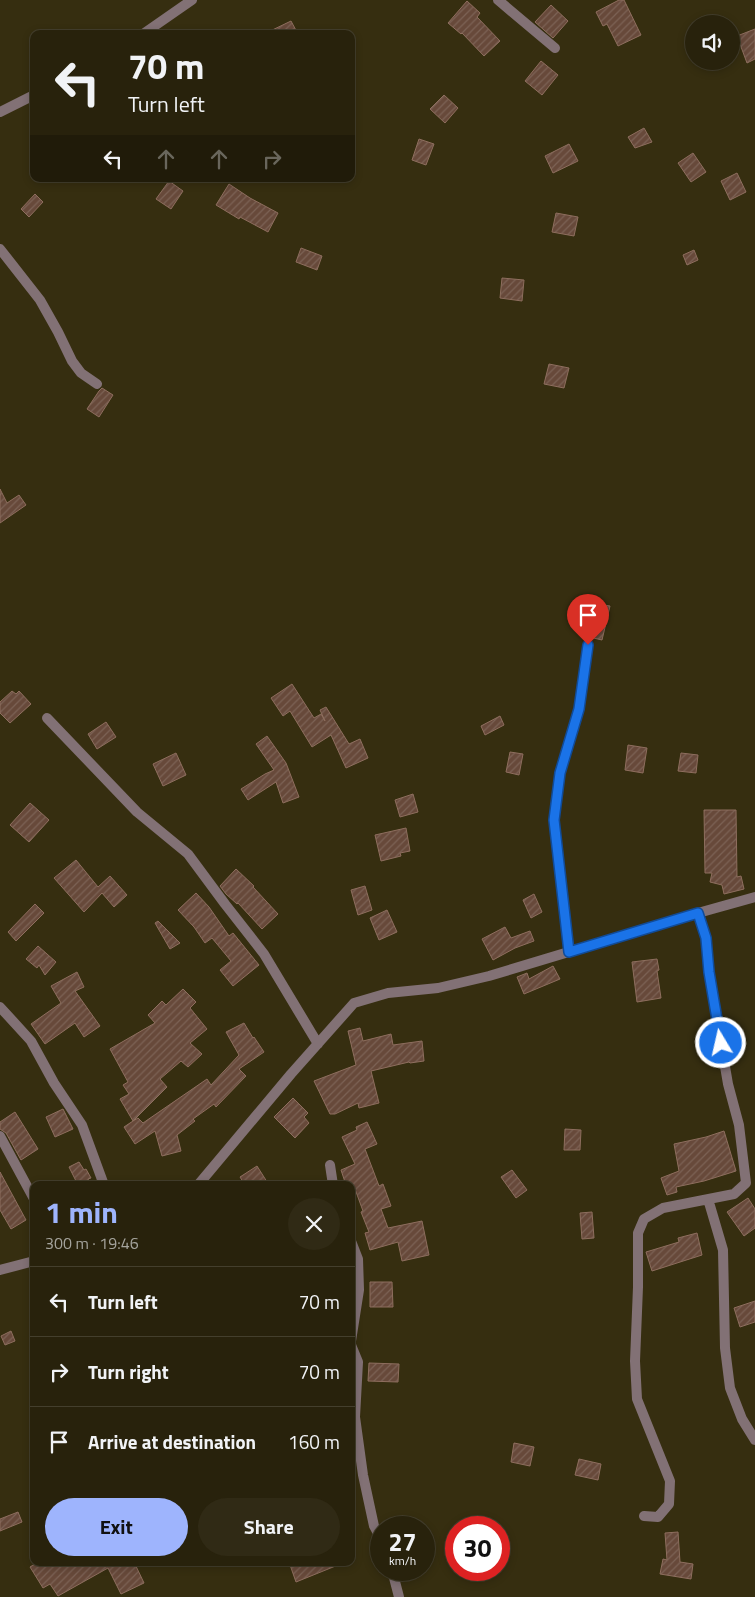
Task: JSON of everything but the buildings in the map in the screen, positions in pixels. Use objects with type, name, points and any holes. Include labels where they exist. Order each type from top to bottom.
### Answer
[{"type":"street","points":[[149,30],[192,0]]},
{"type":"street","points":[[498,0],[556,48]]},
{"type":"street","points":[[0,112],[30,97]]},
{"type":"street","points":[[0,249],[40,300],[80,373],[97,384]]},
{"type":"street","points":[[569,952],[554,820],[560,773],[579,709],[588,645]]},
{"type":"street","points":[[47,718],[137,812],[188,854],[264,954],[318,1044]]},
{"type":"street","points":[[207,1181],[291,1074],[354,1003],[388,993],[438,988],[489,976],[755,897]]},
{"type":"street","points":[[644,1516],[658,1517],[669,1504],[670,1481],[637,1399],[634,1361],[638,1287],[638,1233],[644,1219],[664,1208],[734,1194],[746,1183],[739,1125],[728,1084],[709,972],[706,938],[698,913]]},
{"type":"street","points":[[0,1007],[31,1041],[54,1083],[82,1125],[103,1181]]},
{"type":"street","points":[[0,1136],[30,1192]]},
{"type":"street","points":[[330,1166],[332,1181]]},
{"type":"street","points":[[708,1199],[724,1250],[725,1348],[730,1388],[742,1419],[755,1440]]},
{"type":"street","points":[[355,1252],[358,1260],[358,1290],[355,1312]]},
{"type":"street","points":[[0,1270],[30,1262]]},
{"type":"street","points":[[355,1355],[358,1362],[355,1417],[363,1475],[372,1516]]},
{"type":"street","points":[[395,1581],[399,1597]]},
{"type":"route","points":[[588,645],[579,709],[560,773],[554,820],[569,952],[698,913],[706,938],[709,972],[721,1043]]}]
